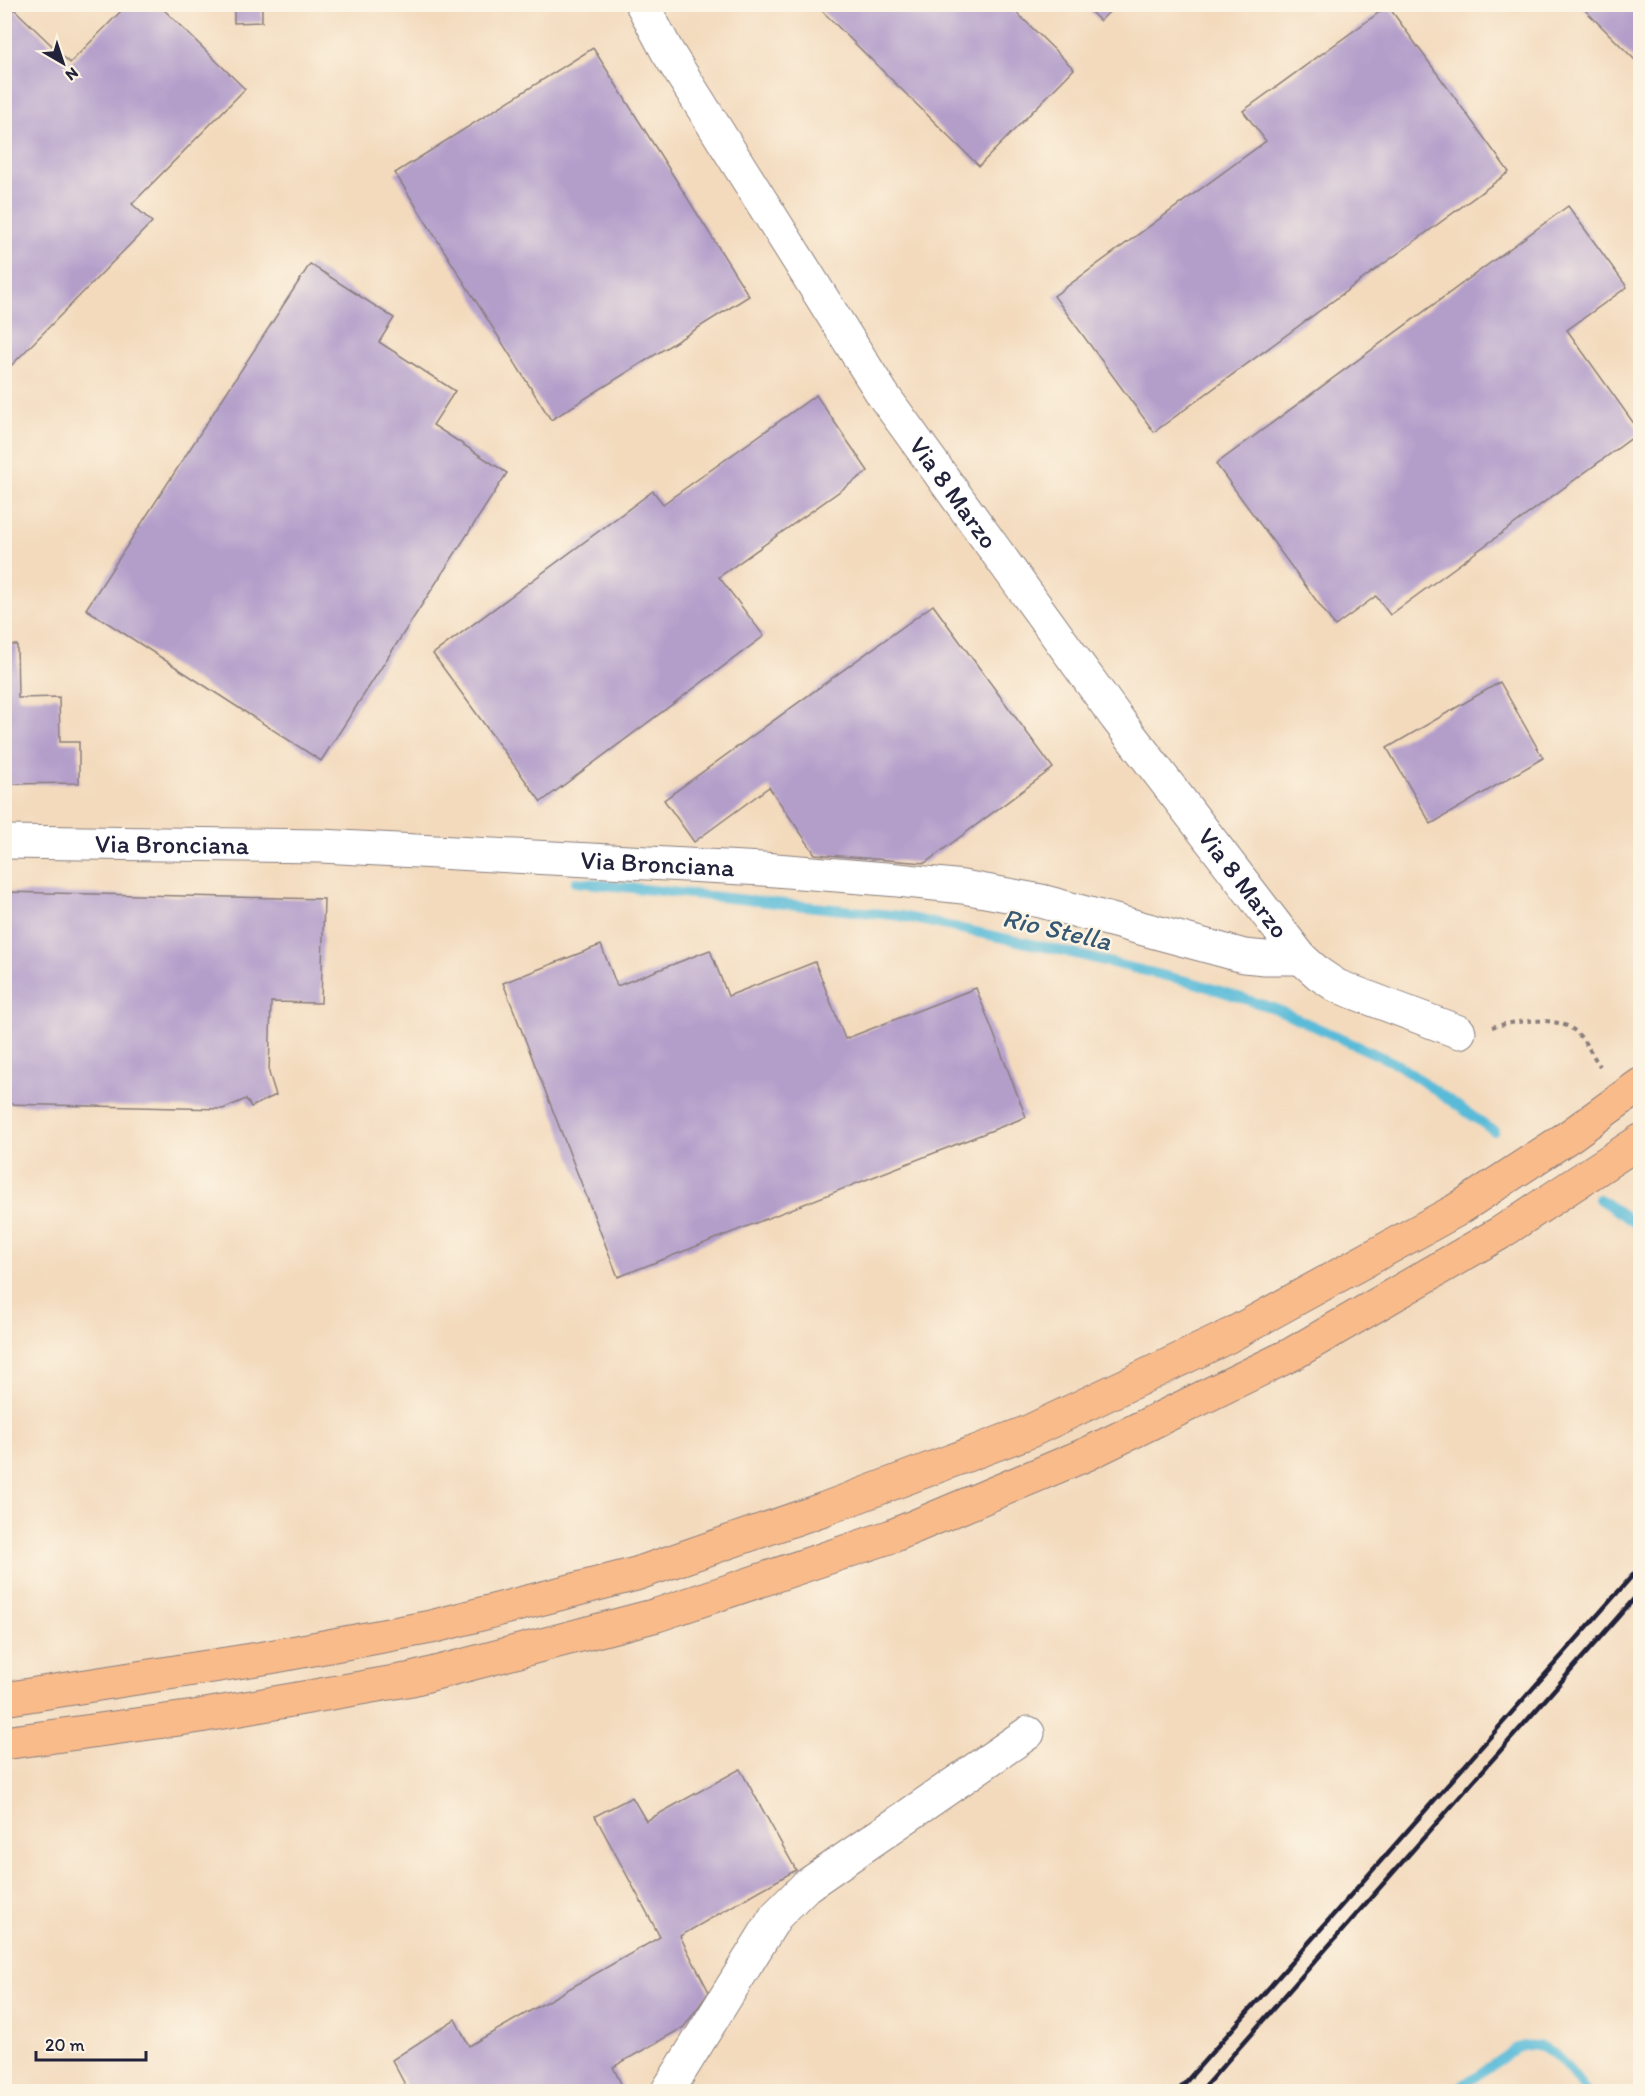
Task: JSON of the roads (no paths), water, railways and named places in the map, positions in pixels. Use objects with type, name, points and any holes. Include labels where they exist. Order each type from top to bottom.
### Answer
[{"type":"highway","points":[[4,1699],[270,1657],[431,1627],[636,1574],[824,1509],[1028,1432],[1227,1337],[1455,1211],[1571,1135],[1641,1085]]},
{"type":"highway","points":[[4,1743],[194,1717],[412,1679],[657,1615],[892,1536],[1087,1454],[1292,1354],[1500,1233],[1641,1141]]},
{"type":"street","name":"Via 8 Marzo","points":[[642,4],[667,51],[883,394],[1116,717],[1301,958],[1337,986],[1459,1032]]},
{"type":"street","name":"Via Bronciana","points":[[4,842],[321,846],[763,869],[898,880],[963,887],[1041,901],[1244,956],[1301,958]]},
{"type":"street","points":[[667,2091],[776,1916],[787,1904],[806,1886],[1028,1733]]},
{"type":"waterway","name":"Rio Stella","points":[[576,882],[901,916],[1050,948],[1195,983],[1276,1009],[1397,1064],[1494,1131]]},
{"type":"waterway","name":"Rio Stella","points":[[1599,1199],[1640,1226]]},
{"type":"waterway","points":[[1453,2092],[1517,2048],[1529,2046],[1539,2047],[1557,2057],[1587,2092]]},
{"type":"railway","points":[[1177,2092],[1640,1567]]},
{"type":"railway","points":[[1200,2092],[1640,1592]]}]
